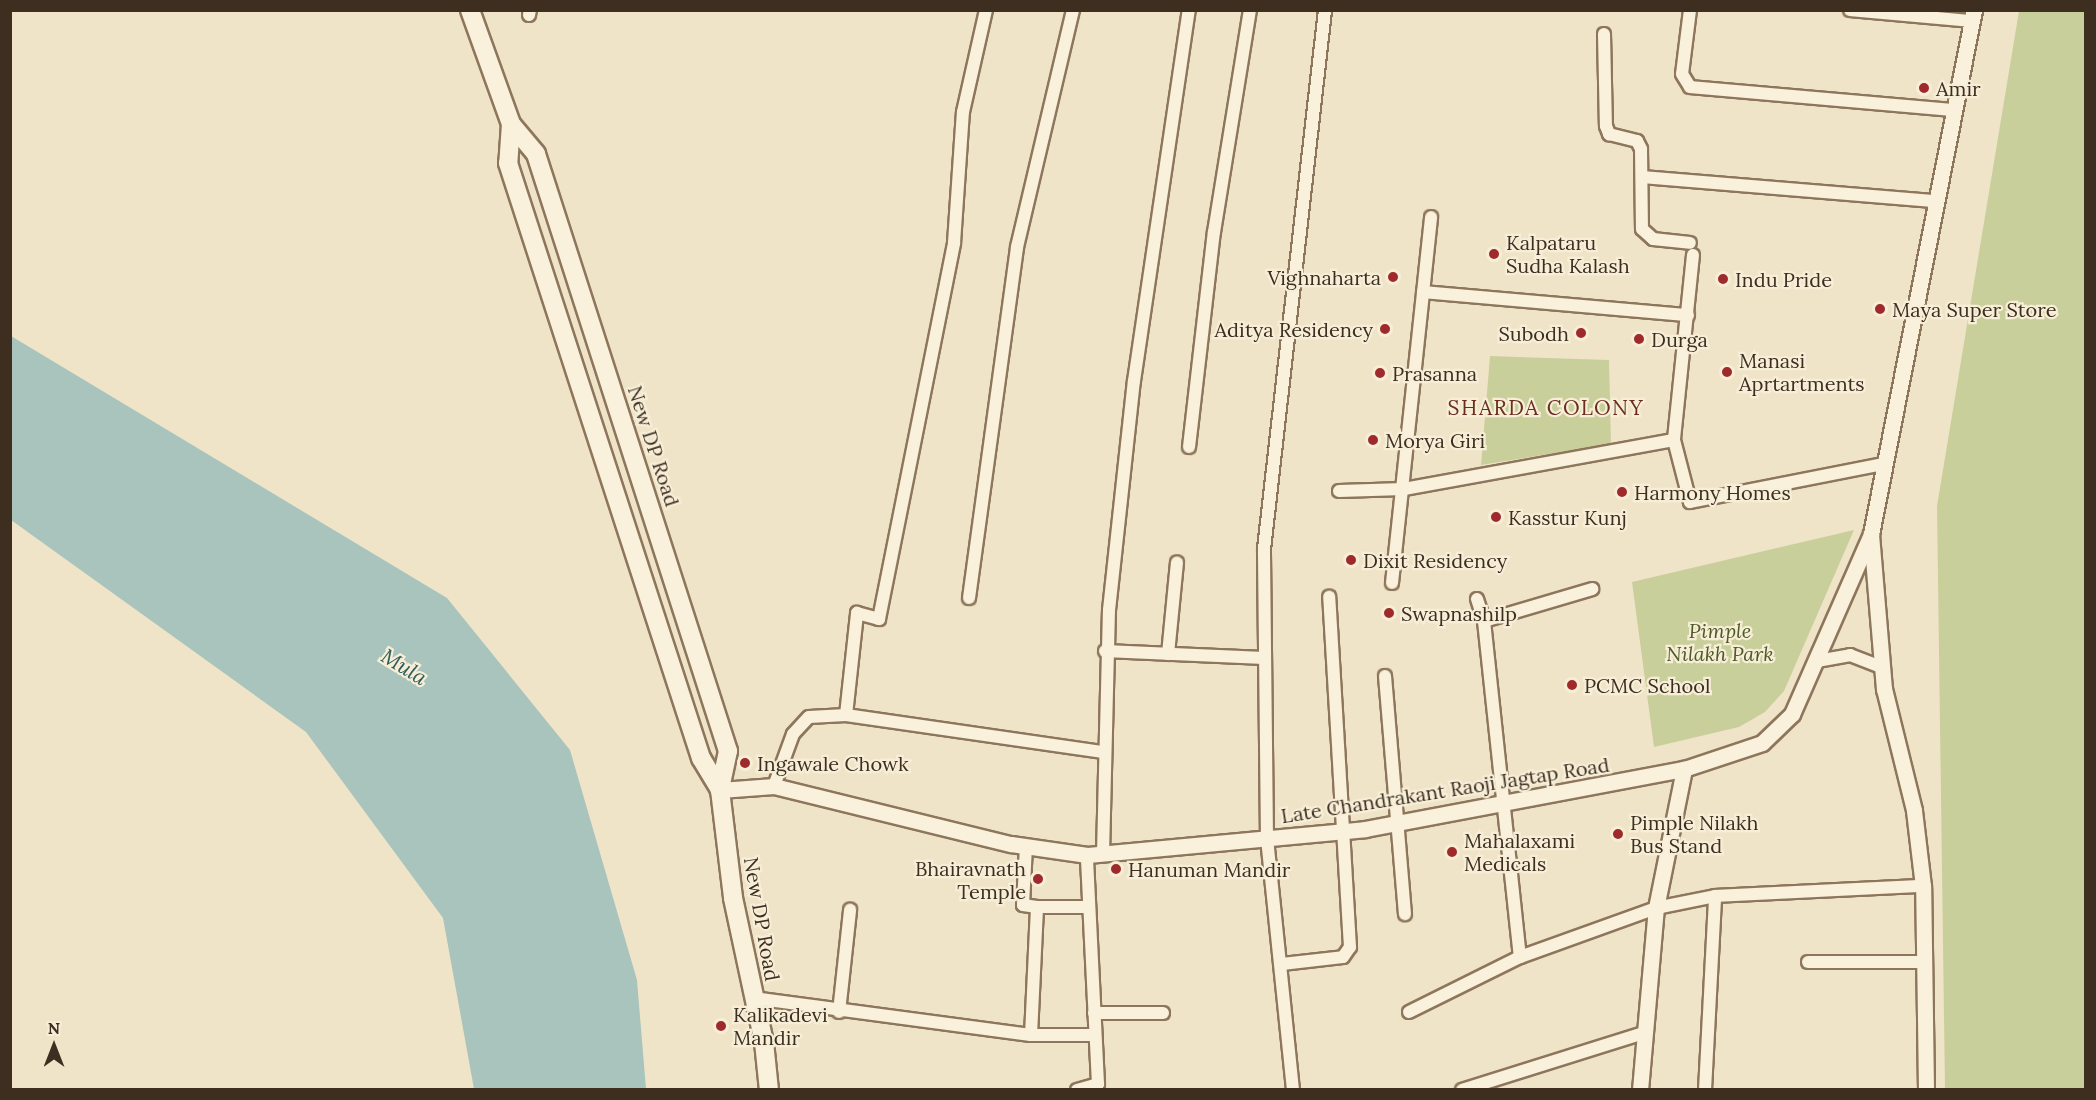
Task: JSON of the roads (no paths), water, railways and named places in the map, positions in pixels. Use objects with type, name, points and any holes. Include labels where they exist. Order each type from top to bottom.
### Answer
[{"type":"main road","name":"New DP Road","points":[[470,10],[511,124],[536,154],[728,751],[720,790],[733,898],[769,1089]]},
{"type":"main road","name":"New DP Road","points":[[511,124],[508,163],[700,758],[720,790]]},
{"type":"street","points":[[846,714],[857,613],[879,619],[952,255],[963,112],[986,10]]},
{"type":"street","points":[[969,598],[1017,246],[1073,10]]},
{"type":"street","points":[[1103,854],[1105,651],[1134,381],[1189,10]]},
{"type":"street","points":[[1189,447],[1214,232],[1250,10]]},
{"type":"street","points":[[1293,1089],[1282,964],[1266,840],[1264,549],[1274,437],[1325,10]]},
{"type":"street","points":[[1690,10],[1682,74],[1690,87],[1955,110]]},
{"type":"street","points":[[1850,10],[1973,16],[1955,110],[1933,201],[1871,534],[1881,667],[1914,810],[1923,886],[1926,1089]]},
{"type":"street","points":[[1604,34],[1606,126],[1616,138],[1637,141],[1642,177],[1642,229],[1653,239],[1690,243]]},
{"type":"street","points":[[1642,177],[1933,201]]},
{"type":"street","points":[[1392,583],[1404,489],[1431,217]]},
{"type":"street","points":[[1694,255],[1674,440],[1690,502],[1884,464]]},
{"type":"street","points":[[1423,292],[1688,315]]},
{"type":"street","points":[[1339,490],[1404,489],[1674,440]]},
{"type":"street","name":"Late Chandrakant Raoji Jagtap Road","points":[[720,790],[774,786],[1026,846],[1087,855],[1266,840],[1341,831],[1504,806],[1684,769],[1762,743],[1778,731],[1817,661],[1871,534]]},
{"type":"street","points":[[1167,654],[1177,562]]},
{"type":"street","points":[[1484,621],[1592,589]]},
{"type":"street","points":[[1282,964],[1348,954],[1329,597]]},
{"type":"street","points":[[1477,599],[1484,621],[1520,957]]},
{"type":"street","points":[[1105,651],[1264,657]]},
{"type":"street","points":[[1817,661],[1850,655],[1881,667]]},
{"type":"street","points":[[1385,676],[1395,823],[1405,914]]},
{"type":"street","points":[[774,786],[793,734],[810,717],[846,714],[1103,752]]},
{"type":"street","points":[[1640,1089],[1656,908],[1684,769]]},
{"type":"street","points":[[1026,846],[1023,905],[1089,907]]},
{"type":"street","points":[[1077,1089],[1098,1084],[1087,855]]},
{"type":"street","points":[[1409,1012],[1520,957],[1656,908],[1715,896],[1923,886]]},
{"type":"street","points":[[1705,1089],[1715,896]]},
{"type":"street","points":[[1031,1035],[1037,907]]},
{"type":"street","points":[[839,1012],[850,910]]},
{"type":"street","points":[[1808,962],[1925,962]]},
{"type":"street","points":[[753,998],[839,1012],[1031,1035],[1095,1035]]},
{"type":"street","points":[[1094,1013],[1163,1013]]},
{"type":"street","points":[[1462,1089],[1644,1033]]},
{"type":"water","name":"Mula","points":[[11,336],[447,598],[570,750],[637,980],[646,1089],[474,1089],[443,918],[306,732],[11,520]]},
{"type":"place","name":"Amir","points":[[1924,88]]},
{"type":"place","name":"Kalpataru Sudha Kalash","points":[[1494,254]]},
{"type":"place","name":"Vighnaharta","points":[[1393,277]]},
{"type":"place","name":"Indu Pride","points":[[1723,279]]},
{"type":"place","name":"Maya Super Store","points":[[1880,309]]},
{"type":"place","name":"Aditya Residency","points":[[1385,329]]},
{"type":"place","name":"Subodh","points":[[1581,333]]},
{"type":"place","name":"Durga","points":[[1639,339]]},
{"type":"place","name":"Manasi Aprtartments","points":[[1727,372]]},
{"type":"place","name":"Prasanna","points":[[1380,373]]},
{"type":"place","name":"Morya Giri","points":[[1373,440]]},
{"type":"place","name":"Harmony Homes","points":[[1622,492]]},
{"type":"place","name":"Kasstur Kunj","points":[[1496,517]]},
{"type":"place","name":"Dixit Residency","points":[[1351,560]]},
{"type":"place","name":"Swapnashilp","points":[[1389,613]]},
{"type":"place","name":"PCMC School","points":[[1572,685]]},
{"type":"place","name":"Ingawale Chowk","points":[[745,763]]},
{"type":"place","name":"Pimple Nilakh Bus Stand","points":[[1618,834]]},
{"type":"place","name":"Mahalaxami Medicals","points":[[1452,852]]},
{"type":"place","name":"Hanuman Mandir","points":[[1116,869]]},
{"type":"place","name":"Bhairavnath Temple","points":[[1038,879]]},
{"type":"place","name":"Kalikadevi Mandir","points":[[721,1026]]},
{"type":"district","name":"SHARDA COLONY","points":[[1546,408]]},
{"type":"park label","name":"Pimple Nilakh Park","points":[[1720,642]]}]
